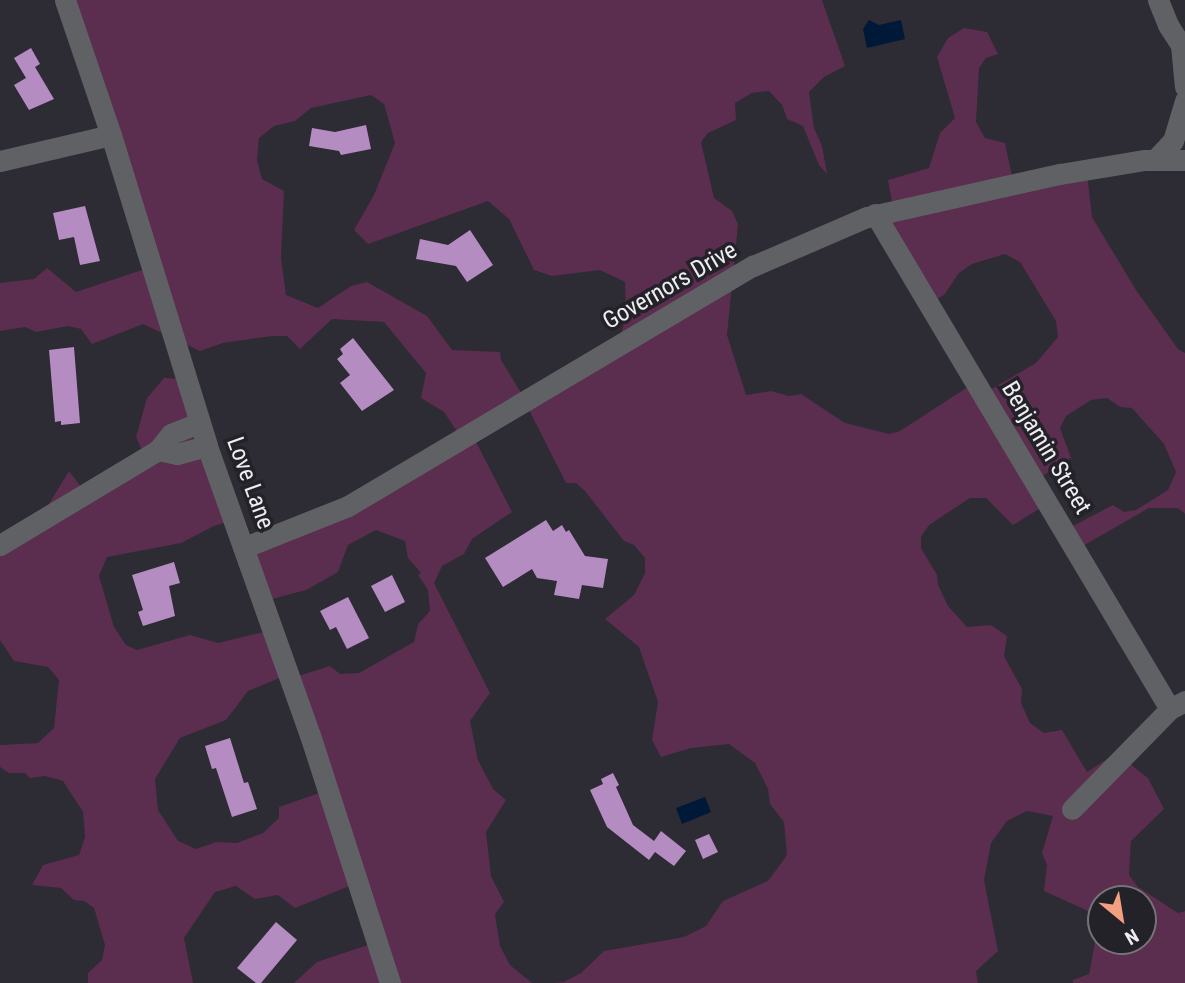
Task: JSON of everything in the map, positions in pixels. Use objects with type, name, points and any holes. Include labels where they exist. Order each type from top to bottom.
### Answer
[{"type":"street","name":"Love Lane","points":[[65,0],[111,135],[207,446],[245,547],[390,983]]},
{"type":"street","points":[[1158,0],[1168,25],[1183,48],[1185,87]]},
{"type":"street","points":[[1155,160],[1173,141],[1185,101]]},
{"type":"street","points":[[0,161],[111,135]]},
{"type":"street","name":"Governors Drive","points":[[245,547],[348,506],[753,266],[875,215],[1060,174],[1155,160],[1185,160]]},
{"type":"street","name":"Benjamin Street","points":[[875,215],[1178,705]]},
{"type":"street","points":[[0,545],[158,450],[171,434],[200,422]]},
{"type":"street","points":[[158,450],[177,454],[207,446]]},
{"type":"street","points":[[1072,809],[1178,705]]},
{"type":"shaded area","points":[[67,0],[822,0],[845,66],[824,77],[809,92],[814,128],[822,146],[827,174],[819,165],[803,126],[787,119],[782,105],[769,91],[752,93],[735,103],[736,120],[708,133],[701,142],[714,198],[732,211],[738,224],[727,335],[746,395],[771,391],[789,396],[801,394],[845,423],[889,434],[900,431],[974,383],[985,393],[1036,363],[1058,337],[1056,321],[1020,262],[1005,254],[972,264],[959,273],[944,295],[930,303],[879,218],[893,208],[888,180],[929,168],[940,133],[955,118],[937,57],[948,38],[964,28],[987,32],[998,54],[986,58],[979,68],[976,122],[985,138],[1005,143],[1014,185],[1087,173],[1092,217],[1136,290],[1178,349],[1185,353],[1185,514],[1178,508],[1149,508],[1081,547],[1069,528],[1113,505],[1124,512],[1136,510],[1168,490],[1176,472],[1164,444],[1132,408],[1120,407],[1107,398],[1091,400],[1066,416],[1060,428],[1071,458],[1036,480],[1047,504],[1013,525],[986,498],[970,498],[929,525],[921,537],[921,548],[937,575],[938,585],[948,606],[967,627],[991,625],[1007,636],[1004,656],[1022,689],[1021,703],[1030,723],[1044,733],[1062,730],[1087,772],[1116,753],[1148,778],[1164,809],[1131,841],[1129,875],[1136,885],[1087,885],[1087,911],[1044,891],[1047,865],[1042,853],[1053,816],[1027,811],[1007,821],[991,843],[984,880],[998,951],[976,971],[978,983],[554,983],[564,982],[581,973],[604,951],[684,937],[706,926],[723,901],[768,881],[787,855],[784,822],[770,804],[768,789],[755,763],[729,744],[691,748],[661,757],[652,740],[658,702],[639,647],[605,619],[634,595],[645,573],[645,558],[634,545],[624,541],[585,491],[576,483],[566,483],[528,408],[474,438],[512,512],[472,539],[464,554],[442,566],[434,583],[490,693],[470,721],[478,760],[493,789],[506,800],[486,832],[491,876],[504,902],[495,914],[500,946],[510,965],[532,983],[294,983],[317,962],[368,945],[357,883],[295,908],[278,895],[255,899],[236,886],[215,892],[184,938],[193,983],[88,983],[88,973],[102,960],[105,945],[94,908],[84,901],[74,900],[61,888],[32,885],[43,865],[79,855],[85,837],[83,812],[63,781],[45,776],[30,778],[25,773],[9,773],[0,767],[0,745],[38,743],[54,728],[59,680],[48,667],[14,661],[0,640],[0,547],[36,525],[69,471],[85,492],[146,459],[136,437],[147,398],[164,378],[193,379],[237,519],[214,526],[181,543],[107,557],[99,576],[114,627],[126,645],[137,650],[190,635],[218,643],[272,630],[287,675],[248,691],[226,720],[180,738],[155,779],[158,810],[178,841],[196,849],[216,842],[237,843],[263,833],[279,818],[279,807],[328,790],[292,678],[330,666],[340,674],[359,673],[414,642],[418,624],[430,611],[428,590],[418,575],[421,573],[408,558],[405,541],[376,530],[348,545],[338,572],[306,590],[268,600],[251,552],[462,439],[444,412],[421,398],[426,373],[384,322],[332,319],[300,349],[287,336],[272,336],[223,343],[200,351],[143,324],[92,344],[81,329],[68,326],[36,332],[25,327],[0,331],[0,283],[34,279],[47,268],[76,292],[145,269]],"holes":[[[371,95],[384,104],[395,143],[374,195],[354,230],[368,244],[488,201],[509,219],[534,270],[552,276],[600,270],[625,282],[626,316],[616,353],[529,406],[501,360],[500,352],[452,350],[427,316],[367,282],[351,286],[318,308],[286,295],[281,258],[284,191],[262,179],[257,160],[259,138],[274,126],[295,121],[311,108]]]},
{"type":"shaded area","points":[[1157,899],[1178,913],[1185,911],[1185,983],[1073,983],[1073,980],[1089,974],[1093,955],[1157,955]]},
{"type":"water","points":[[869,20],[879,25],[901,20],[905,39],[867,48],[863,29]]},
{"type":"water","points":[[705,797],[711,812],[682,824],[676,808]]},
{"type":"building","points":[[31,48],[40,64],[35,67],[54,99],[29,110],[14,85],[26,78],[14,58]]},
{"type":"building","points":[[366,125],[371,149],[341,155],[339,151],[309,146],[312,128],[335,132]]},
{"type":"building","points":[[85,206],[100,261],[80,265],[74,237],[59,240],[53,213]]},
{"type":"building","points":[[470,230],[493,265],[467,282],[456,266],[416,259],[420,239],[448,245]]},
{"type":"building","points":[[353,338],[394,390],[362,411],[340,383],[350,375],[337,359],[343,354],[340,349]]},
{"type":"building","points":[[74,347],[80,423],[61,425],[61,421],[55,422],[49,350]]},
{"type":"building","points":[[546,520],[553,531],[562,525],[566,532],[569,530],[585,556],[608,559],[603,588],[582,585],[579,599],[554,595],[557,581],[537,578],[532,569],[503,587],[485,558]]},
{"type":"building","points":[[174,562],[180,583],[169,586],[175,616],[143,626],[138,612],[143,610],[132,575]]},
{"type":"building","points":[[392,575],[405,602],[385,612],[371,586]]},
{"type":"building","points":[[348,597],[369,638],[347,649],[336,627],[330,630],[320,611]]},
{"type":"building","points":[[230,738],[244,783],[248,782],[257,809],[232,817],[216,768],[212,769],[205,746]]},
{"type":"building","points":[[613,773],[619,785],[616,787],[633,825],[654,841],[661,831],[686,851],[674,866],[655,852],[649,860],[607,827],[590,790],[603,784],[601,779]]},
{"type":"building","points":[[709,834],[718,852],[703,859],[695,840]]},
{"type":"building","points":[[276,922],[297,940],[261,983],[256,983],[237,968]]}]
